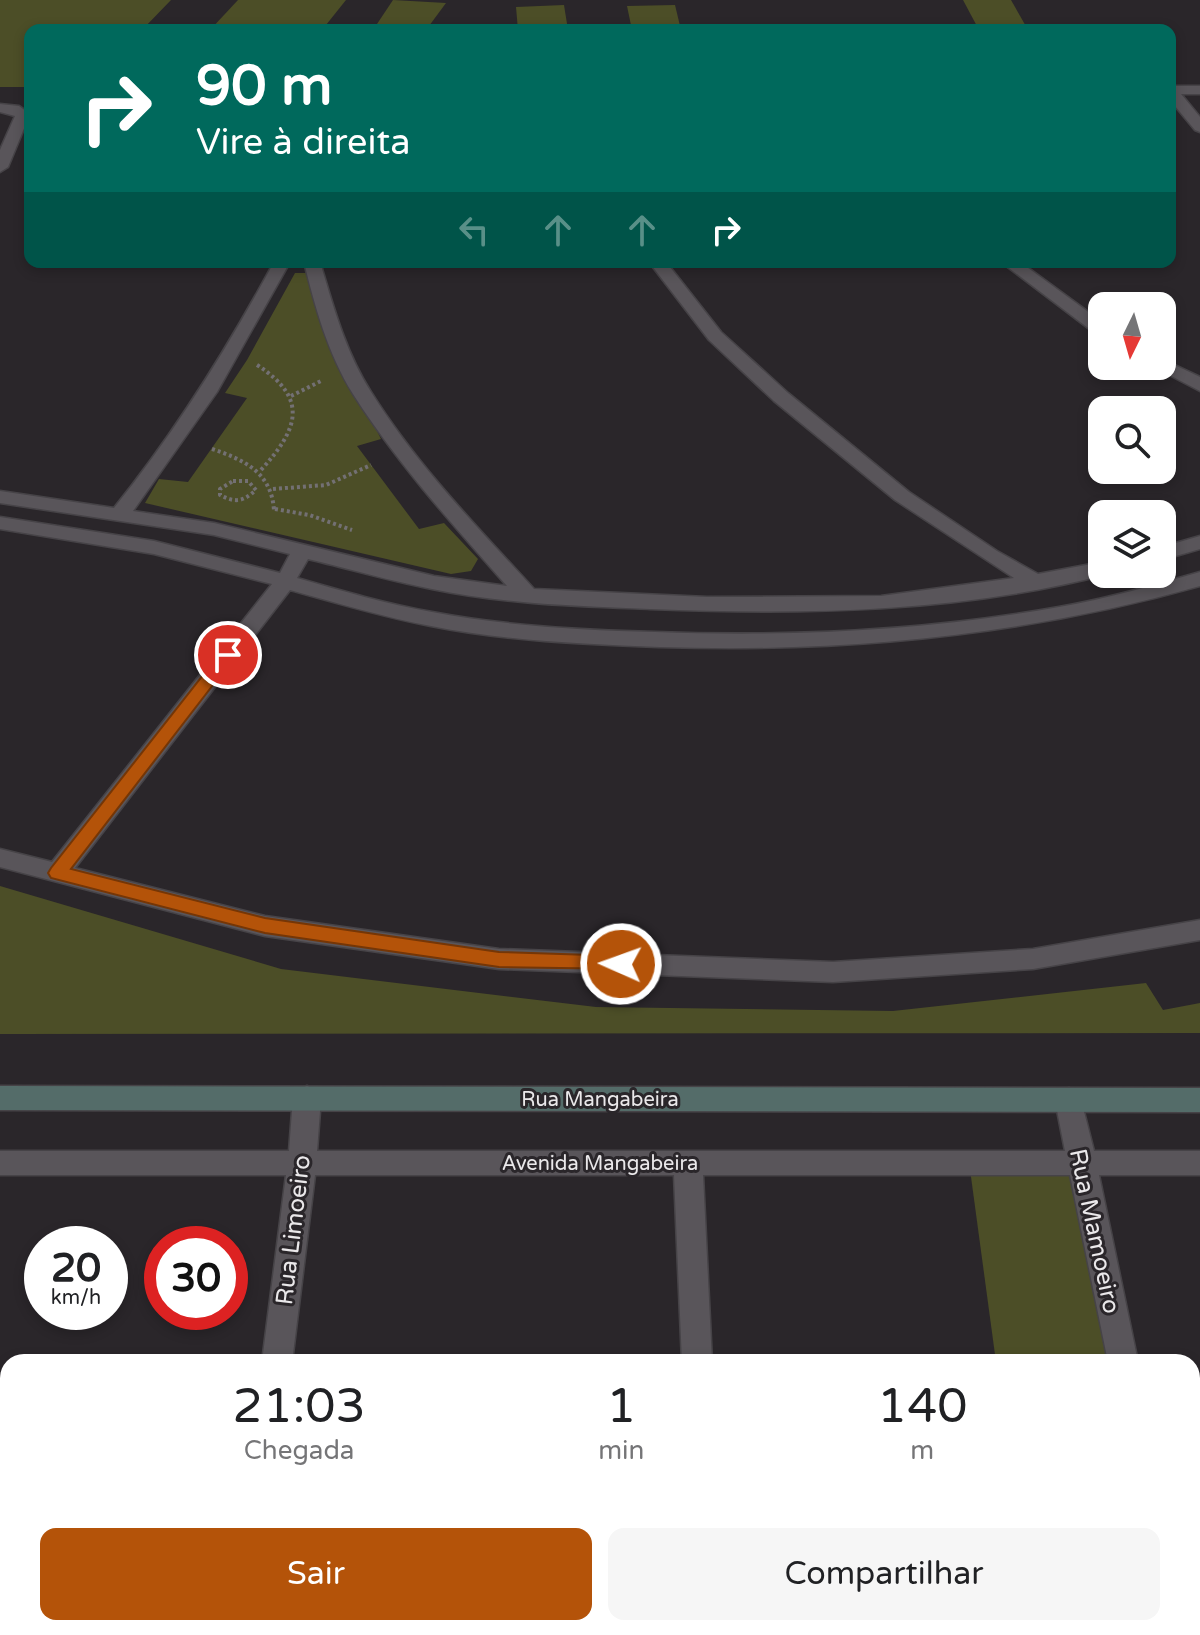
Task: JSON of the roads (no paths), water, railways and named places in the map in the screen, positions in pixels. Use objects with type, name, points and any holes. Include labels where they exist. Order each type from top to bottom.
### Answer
[{"type":"street","points":[[1176,90],[1200,90]]},
{"type":"street","points":[[1176,97],[1200,127]]},
{"type":"street","points":[[0,108],[14,109],[23,115],[0,167]]},
{"type":"street","points":[[120,513],[161,464],[215,384],[279,268]]},
{"type":"street","points":[[314,268],[327,318],[361,392],[442,500],[527,595]]},
{"type":"street","points":[[662,268],[715,336],[781,397],[902,496],[990,556],[1036,582]]},
{"type":"street","points":[[1017,268],[1088,320]]},
{"type":"street","points":[[1176,372],[1200,385]]},
{"type":"street","points":[[0,497],[214,529],[434,583],[527,595],[800,606],[881,603],[1088,572]]},
{"type":"street","points":[[0,523],[86,535],[206,559],[284,583],[430,619],[567,636],[720,643],[823,641],[1019,621],[1102,606],[1200,579]]},
{"type":"street","points":[[1176,550],[1200,542]]},
{"type":"street","points":[[57,873],[284,583],[303,550]]},
{"type":"street","points":[[800,606],[823,641]]},
{"type":"street","points":[[0,858],[265,926],[499,959],[833,972],[1033,959],[1200,930]]},
{"type":"street","name":"Rua Mangabeira","points":[[0,1098],[1200,1100]]},
{"type":"street","name":"Rua Limoeiro","points":[[278,1354],[302,1165],[307,1098]]},
{"type":"street","name":"Rua Mamoeiro","points":[[1069,1100],[1121,1354]]},
{"type":"street","points":[[688,1162],[697,1354]]},
{"type":"street","name":"Avenida Mangabeira","points":[[0,1163],[1200,1163]]}]
